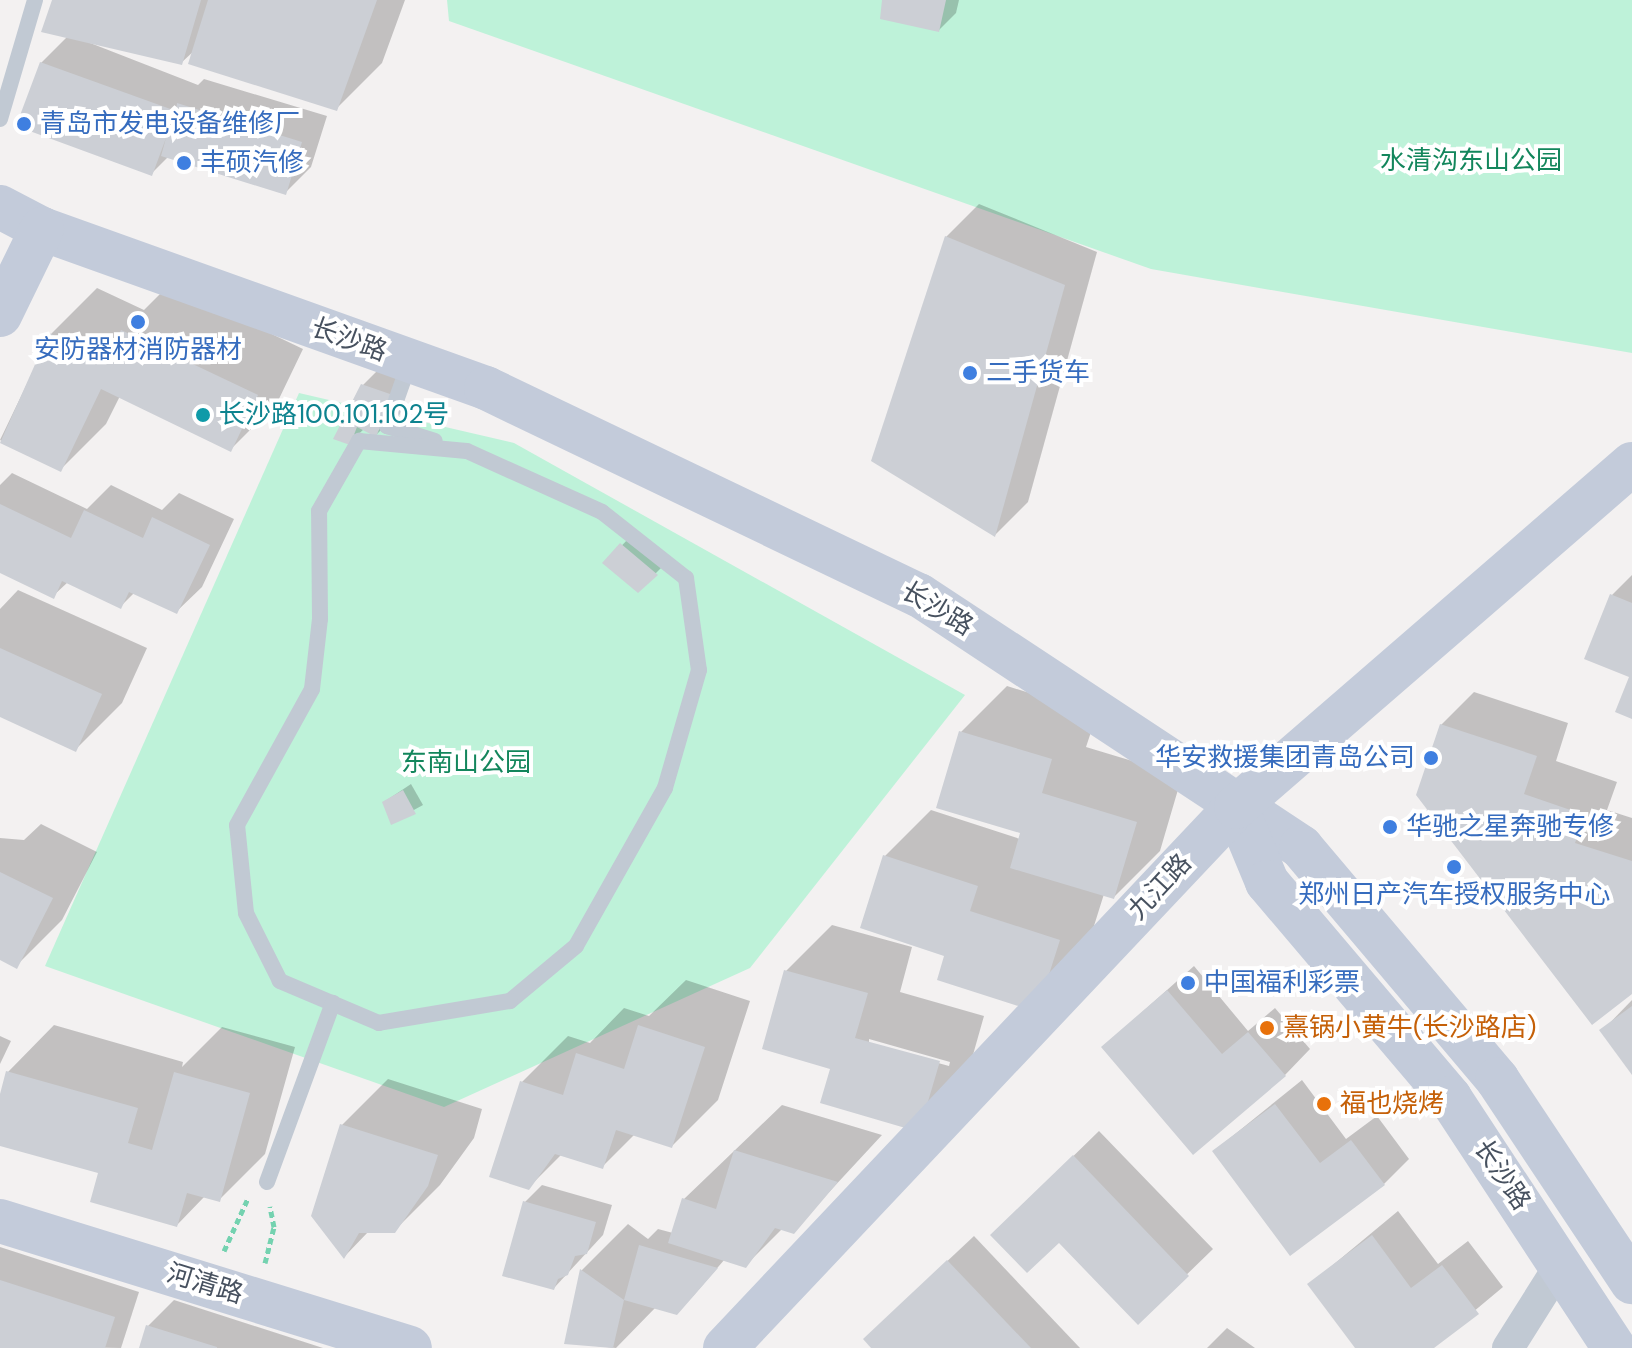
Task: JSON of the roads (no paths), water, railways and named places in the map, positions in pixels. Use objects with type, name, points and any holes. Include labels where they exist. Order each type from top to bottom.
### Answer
[{"type":"main road","name":"长沙路","points":[[0,207],[42,229],[486,388],[919,595],[1236,807],[1267,882],[1450,1098],[1614,1348]]},
{"type":"main road","points":[[0,315],[42,229]]},
{"type":"main road","name":"九江路","points":[[725,1348],[1236,807],[1632,464]]},
{"type":"main road","points":[[1236,807],[1301,847],[1497,1079],[1632,1282]]},
{"type":"main road","name":"河清路","points":[[0,1221],[410,1348]]},
{"type":"street","points":[[1508,1348],[1561,1264]]},
{"type":"lane","points":[[0,119],[35,0]]},
{"type":"lane","points":[[410,362],[387,426],[467,451],[602,512],[686,578],[699,670],[665,788],[576,946],[510,1001],[379,1023],[280,981],[246,913],[237,825],[312,689],[320,619],[319,511],[359,441],[467,451]]},
{"type":"lane","points":[[267,1182],[333,1003]]},
{"type":"place","name":"青岛市发电设备维修厂","points":[[24,124]]},
{"type":"place","name":"丰硕汽修","points":[[184,163]]},
{"type":"place","name":"安防器材消防器材","points":[[138,322]]},
{"type":"place","name":"二手货车","points":[[970,373]]},
{"type":"place","name":"长沙路100.101.102号","points":[[203,415]]},
{"type":"place","name":"华安救援集团青岛公司","points":[[1431,758]]},
{"type":"place","name":"华驰之星奔驰专修","points":[[1390,827]]},
{"type":"place","name":"郑州日产汽车授权服务中心","points":[[1454,867]]},
{"type":"place","name":"中国福利彩票","points":[[1188,983]]},
{"type":"place","name":"熹锅小黄牛(长沙路店)","points":[[1267,1028]]},
{"type":"place","name":"福也烧烤","points":[[1324,1104]]},
{"type":"park label","name":"水清沟东山公园","points":[[1471,161]]},
{"type":"park label","name":"东南山公园","points":[[466,763]]}]
